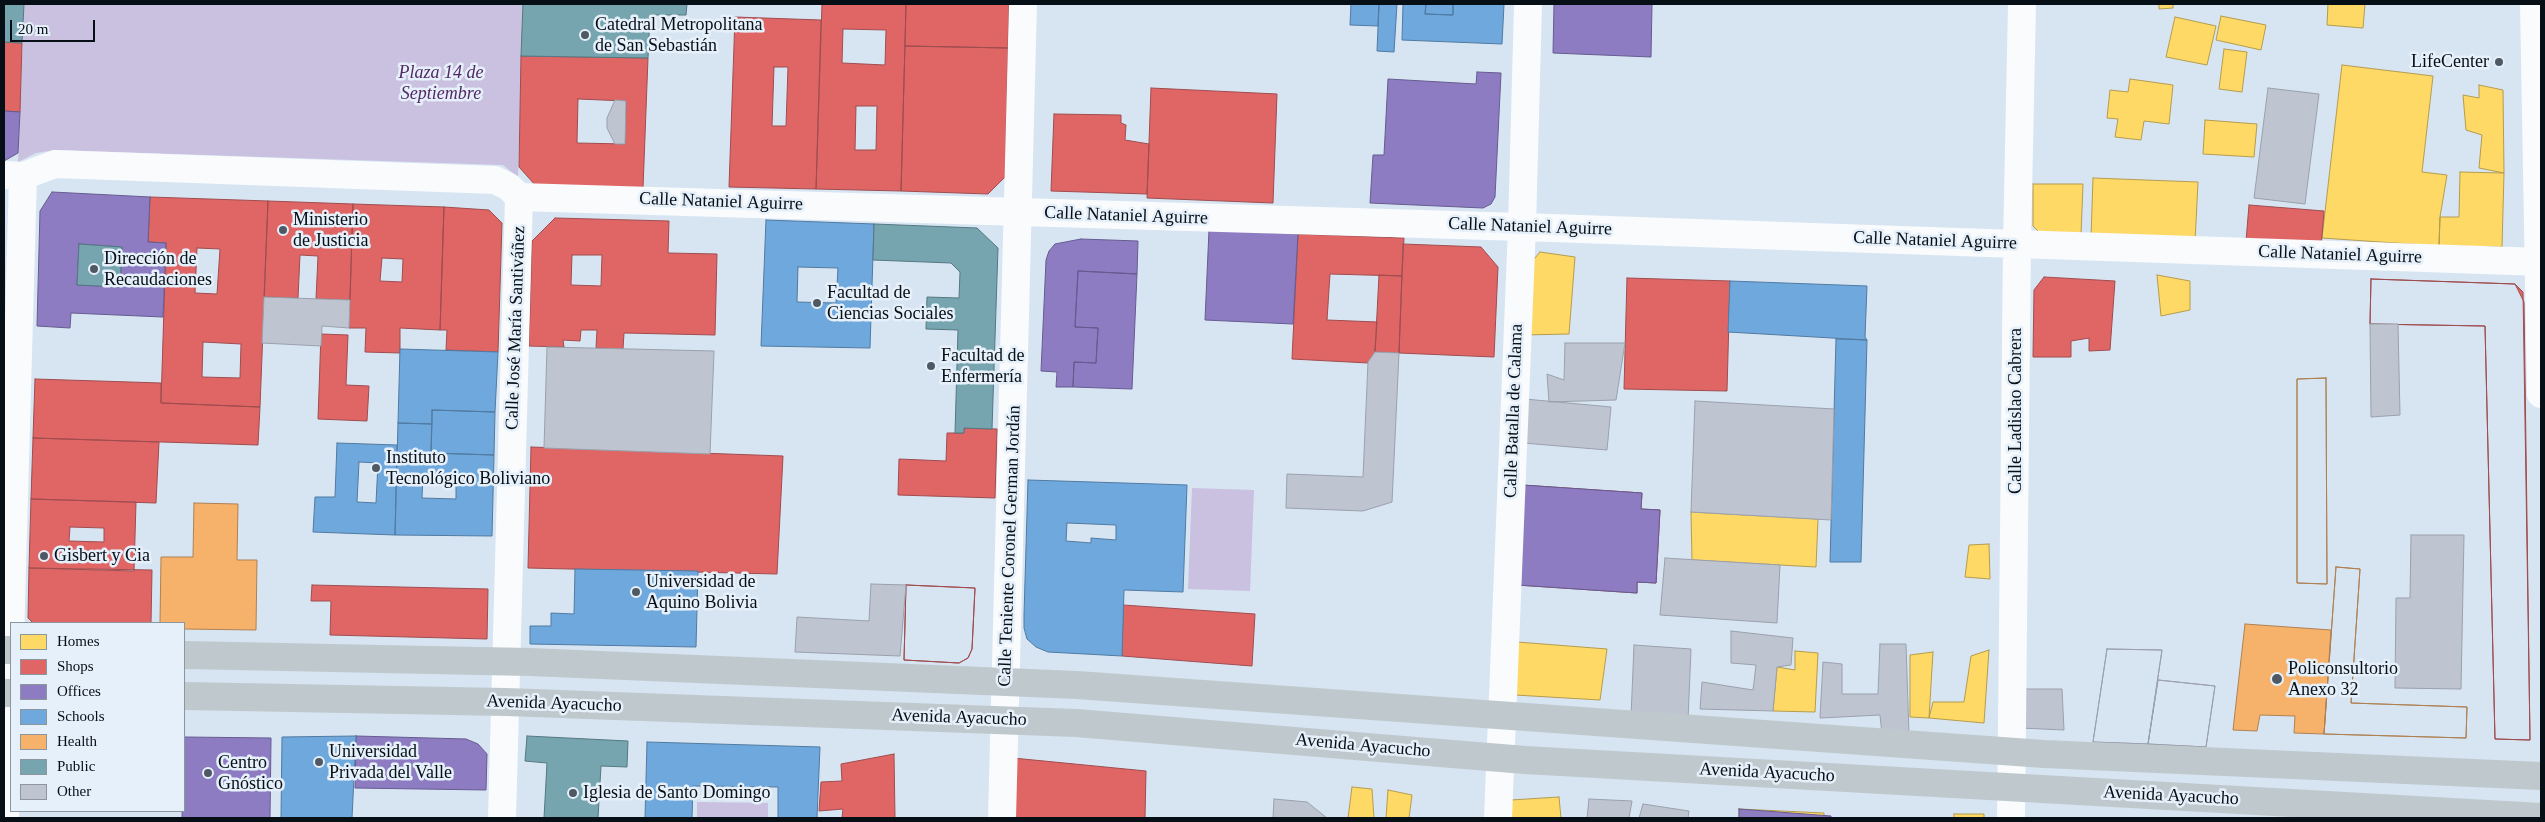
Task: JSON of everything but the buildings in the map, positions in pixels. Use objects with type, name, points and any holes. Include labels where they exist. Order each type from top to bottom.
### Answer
[{"type":"main road","name":"Avenida Ayacucho","points":[[185,655],[507,661],[1077,685],[2013,751],[2541,776]]},
{"type":"main road","name":"Avenida Ayacucho","points":[[185,696],[506,702],[1076,723],[1500,757],[2541,817]]},
{"type":"street","name":"Calle Teniente Coronel German Jordán","points":[[1002,818],[1023,4]]},
{"type":"street","name":"Calle Batalla de Calama","points":[[1498,818],[1522,227],[1528,4]]},
{"type":"street","name":"Calle Ladislao Cabrera","points":[[2012,818],[2017,243],[2022,4]]},
{"type":"street","points":[[2534,4],[2541,394]]},
{"type":"street","points":[[5,818],[13,175],[55,164],[495,180],[510,187],[519,197]]},
{"type":"street","name":"Calle Nataniel Aguirre","points":[[519,197],[718,201],[1018,213],[1522,227],[2540,262]]},
{"type":"street","name":"Calle José María Santiváñez","points":[[502,818],[519,197]]},
{"type":"green space","name":"Plaza 14 de Septiembre","points":[[24,4],[523,4],[518,177],[503,165],[55,150],[36,153],[18,162]]},
{"type":"green space","points":[[1192,488],[1254,490],[1250,591],[1188,589]]},
{"type":"green space","points":[[697,802],[768,803],[768,818],[697,818]]},
{"type":"place","name":"Catedral Metropolitana de San Sebastián","points":[[585,35]]},
{"type":"place","name":"LifeCenter","points":[[2499,62]]},
{"type":"place","name":"Ministerio de Justicia","points":[[283,230]]},
{"type":"place","name":"Dirección de Recaudaciones","points":[[94,269]]},
{"type":"place","name":"Facultad de Ciencias Sociales","points":[[817,303]]},
{"type":"place","name":"Facultad de Enfermería","points":[[931,366]]},
{"type":"place","name":"Instituto Tecnológico Boliviano","points":[[376,468]]},
{"type":"place","name":"Gisbert y Cia","points":[[44,556]]},
{"type":"place","name":"Universidad de Aquino Bolivia","points":[[636,592]]},
{"type":"place","name":"Policonsultorio Anexo 32","points":[[2277,679]]},
{"type":"place","name":"Universidad Privada del Valle","points":[[319,762]]},
{"type":"place","name":"Centro Gnóstico","points":[[208,773]]},
{"type":"place","name":"Iglesia de Santo Domingo","points":[[573,793]]}]
